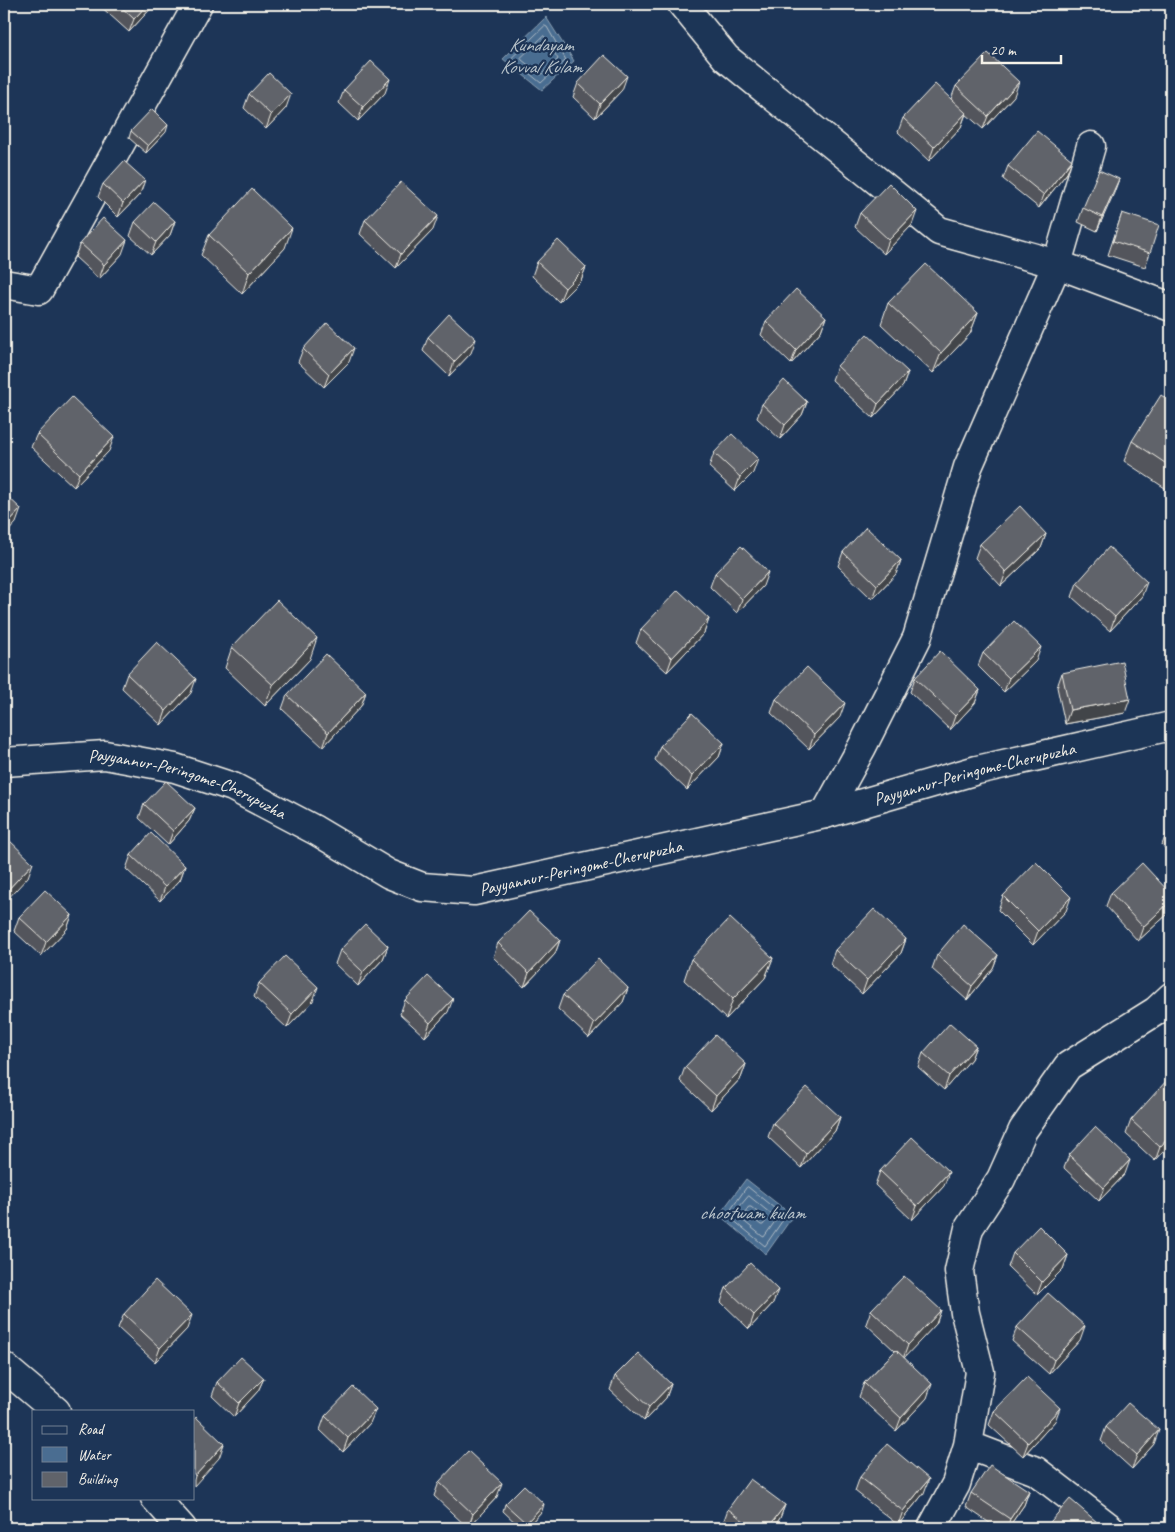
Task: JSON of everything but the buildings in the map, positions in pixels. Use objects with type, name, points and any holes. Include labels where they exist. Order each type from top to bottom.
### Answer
[{"type":"street","points":[[4,284],[39,290],[198,4]]},
{"type":"street","points":[[682,4],[726,58],[939,231],[1057,264],[1171,307]]},
{"type":"street","points":[[825,814],[862,747],[917,638],[968,467],[1057,264],[1091,146]]},
{"type":"street","name":"Payyannur-Peringome-Cherupuzha","points":[[4,762],[104,755],[175,768],[233,787],[315,830],[389,874],[422,887],[474,891],[825,814],[976,770],[1171,726]]},
{"type":"street","points":[[932,1528],[956,1484],[968,1445],[980,1372],[965,1313],[959,1271],[969,1228],[1001,1179],[1023,1130],[1068,1066],[1156,1011],[1171,997]]},
{"type":"street","points":[[4,1367],[55,1410]]},
{"type":"street","points":[[968,1445],[1036,1471],[1110,1528]]},
{"type":"street","points":[[157,1500],[182,1528]]},
{"type":"water","name":"Kundayam Kovval Kulam","points":[[546,17],[574,61],[542,90],[503,59]]},
{"type":"water","name":"chootwam kulam","points":[[746,1179],[793,1216],[766,1254],[719,1215]]}]
